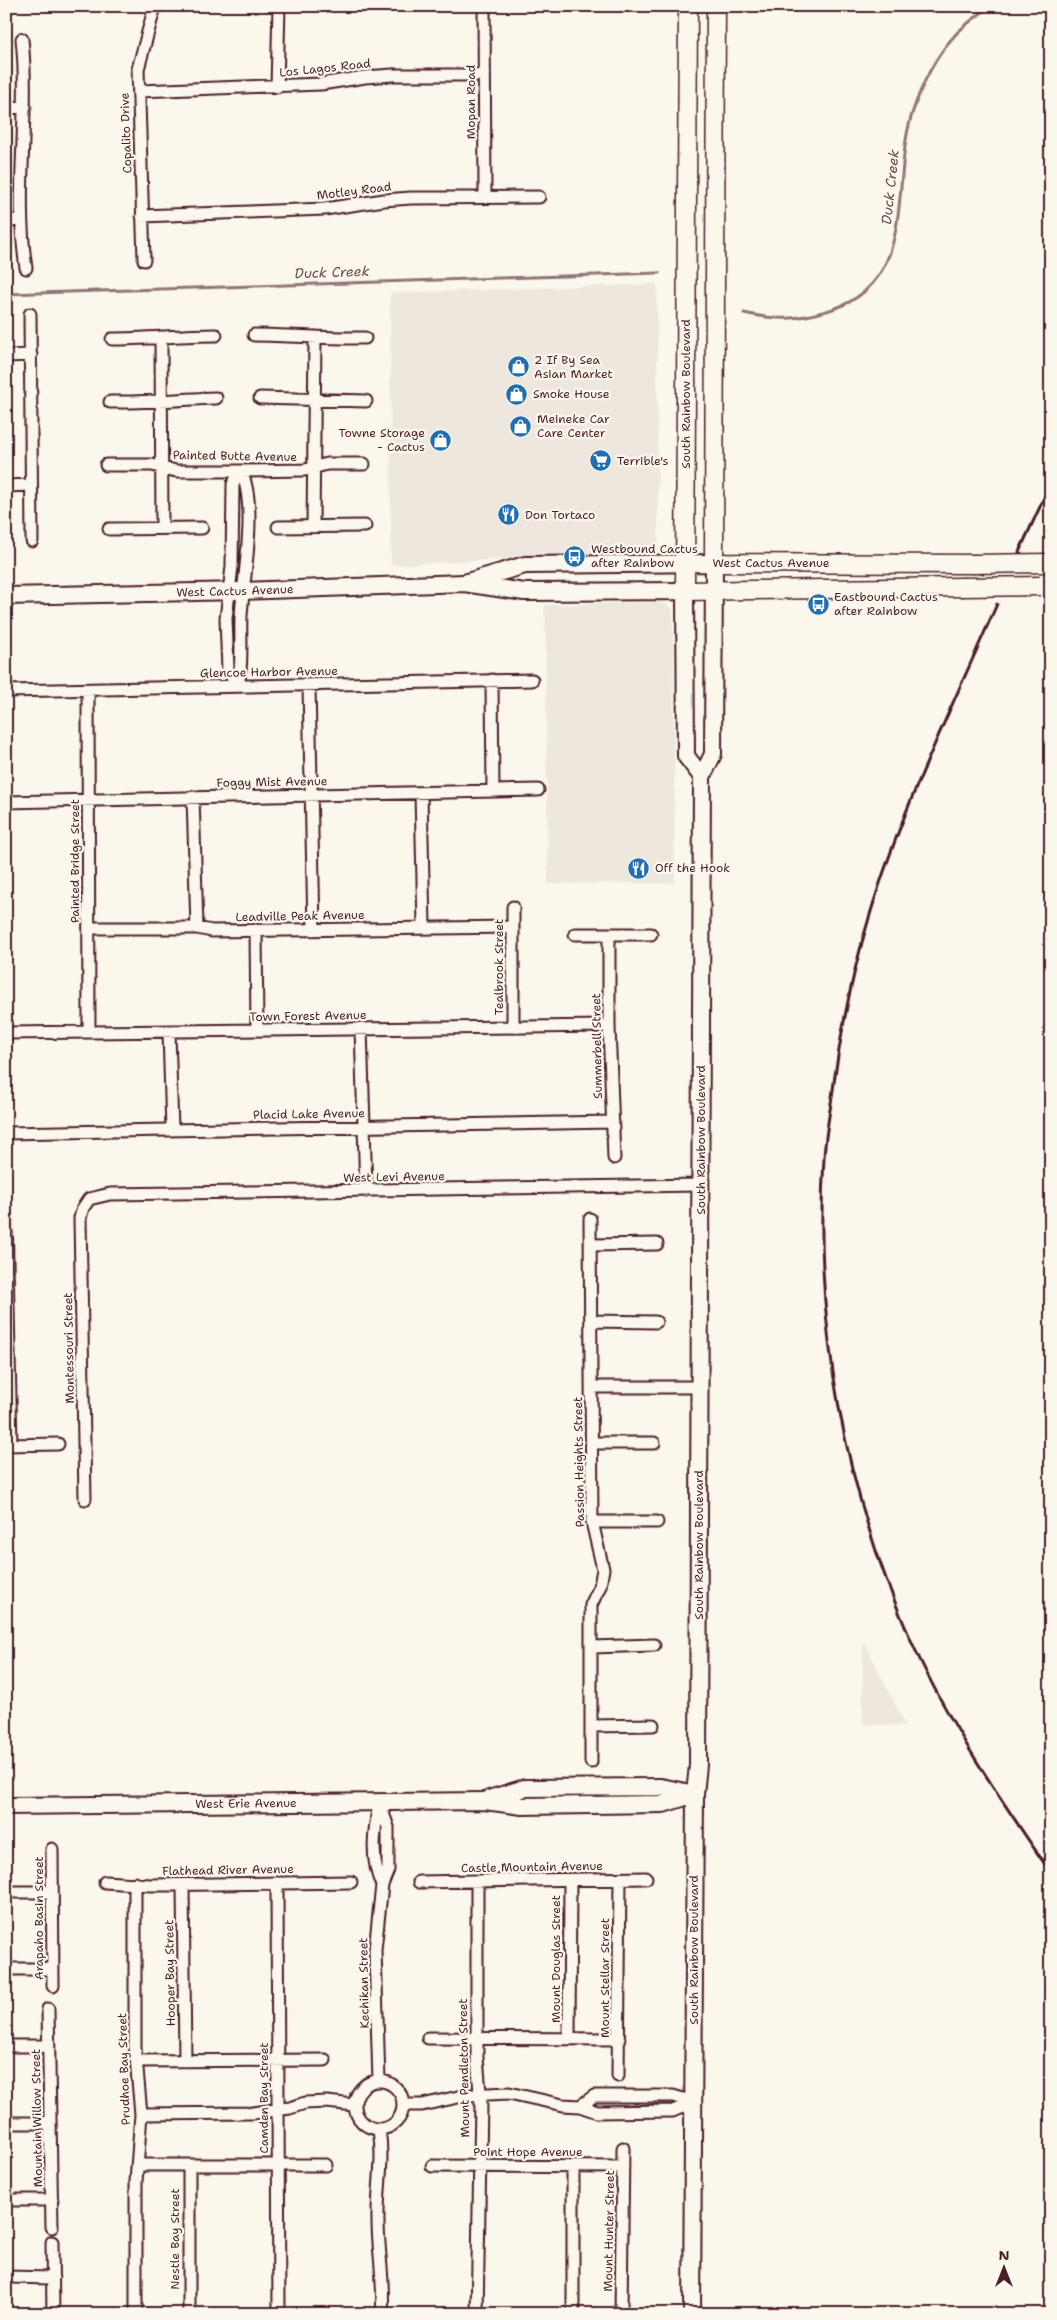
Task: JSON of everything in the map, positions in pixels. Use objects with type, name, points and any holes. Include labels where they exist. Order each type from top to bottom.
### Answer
[{"type":"main road","name":"South Rainbow Boulevard","points":[[686,591],[688,6]]},
{"type":"main road","name":"South Rainbow Boulevard","points":[[714,563],[716,6]]},
{"type":"main road","name":"West Cactus Avenue","points":[[714,563],[1050,563]]},
{"type":"main road","name":"West Cactus Avenue","points":[[686,591],[1045,586]]},
{"type":"street","name":"Copalito Drive","points":[[144,260],[138,69],[155,6]]},
{"type":"street","points":[[278,87],[279,6]]},
{"type":"street","name":"Mopan Road","points":[[484,6],[485,197]]},
{"type":"street","points":[[22,38],[25,68],[25,107],[21,170],[21,220],[26,268]]},
{"type":"street","name":"Los Lagos Road","points":[[139,91],[278,87],[393,75],[484,75]]},
{"type":"street","points":[[6,108],[25,107]]},
{"type":"street","name":"Motley Road","points":[[142,216],[325,209],[384,200],[538,197]]},
{"type":"street","points":[[6,221],[21,220]]},
{"type":"street","points":[[30,314],[32,541]]},
{"type":"street","points":[[112,339],[216,335]]},
{"type":"street","points":[[254,335],[365,338]]},
{"type":"street","points":[[161,338],[162,528]]},
{"type":"street","points":[[313,527],[315,338]]},
{"type":"street","points":[[6,356],[31,355]]},
{"type":"street","points":[[110,402],[216,398]]},
{"type":"street","points":[[260,398],[366,401]]},
{"type":"street","name":"Painted Butte Avenue","points":[[106,464],[152,465],[176,471],[241,471],[305,470],[327,464],[364,464]]},
{"type":"street","points":[[238,686],[242,669],[236,592],[246,565],[248,510],[246,483],[241,471]]},
{"type":"street","points":[[6,486],[31,485]]},
{"type":"street","points":[[278,527],[365,526]]},
{"type":"street","points":[[109,529],[202,528]]},
{"type":"street","name":"West Cactus Avenue","points":[[464,583],[525,565],[714,563]]},
{"type":"street","name":"South Rainbow Boulevard","points":[[692,2314],[695,1794],[698,1765],[702,777],[713,754],[714,563]]},
{"type":"street","name":"West Cactus Avenue","points":[[6,596],[236,592],[464,583],[524,592],[686,591]]},
{"type":"street","name":"South Rainbow Boulevard","points":[[686,591],[686,756],[702,777]]},
{"type":"street","points":[[492,680],[493,791]]},
{"type":"street","name":"Glencoe Harbor Avenue","points":[[6,692],[532,680]]},
{"type":"street","points":[[309,685],[314,930]]},
{"type":"street","name":"Painted Bridge Street","points":[[88,690],[88,1032]]},
{"type":"street","name":"Foggy Mist Avenue","points":[[6,802],[538,790]]},
{"type":"street","points":[[421,793],[424,928]]},
{"type":"street","points":[[194,797],[197,928]]},
{"type":"street","name":"Tealbrook Street","points":[[513,907],[513,1027]]},
{"type":"street","name":"Leadville Peak Avenue","points":[[88,928],[197,928],[212,931],[513,927]]},
{"type":"street","points":[[256,930],[257,1030]]},
{"type":"street","points":[[574,934],[652,934]]},
{"type":"street","name":"Summerbell Street","points":[[609,934],[609,1026],[614,1158]]},
{"type":"street","name":"Town Forest Avenue","points":[[6,1033],[609,1026]]},
{"type":"street","points":[[361,1028],[366,1191]]},
{"type":"street","points":[[169,1032],[172,1130]]},
{"type":"street","name":"Placid Lake Avenue","points":[[6,1133],[613,1122]]},
{"type":"street","name":"West Levi Avenue","points":[[89,1199],[110,1194],[701,1185]]},
{"type":"street","name":"Montessouri Street","points":[[85,1499],[80,1218],[83,1208],[89,1199]]},
{"type":"street","points":[[7,1215],[9,1445],[58,1444]]},
{"type":"street","name":"Passion Heights Street","points":[[590,1219],[592,1522],[602,1569],[600,1586],[591,1605],[591,1762]]},
{"type":"street","points":[[591,1245],[657,1244]]},
{"type":"street","points":[[591,1321],[656,1322]]},
{"type":"street","points":[[592,1387],[700,1387]]},
{"type":"street","points":[[592,1443],[654,1443]]},
{"type":"street","points":[[592,1522],[656,1522]]},
{"type":"street","points":[[592,1647],[654,1645]]},
{"type":"street","points":[[592,1726],[653,1725]]},
{"type":"street","name":"West Erie Avenue","points":[[6,1806],[485,1801],[522,1806],[662,1804],[695,1794]]},
{"type":"street","name":"Kechikan Street","points":[[379,1802],[374,1827],[375,1871],[382,1885],[375,1950],[379,2081]]},
{"type":"street","name":"Arapaho Basin Street","points":[[52,1850],[52,1986]]},
{"type":"street","name":"Castle Mountain Avenue","points":[[419,1882],[646,1878]]},
{"type":"street","name":"Mount Stellar Street","points":[[618,2076],[620,1879]]},
{"type":"street","name":"Mount Douglas Street","points":[[570,1880],[570,2039]]},
{"type":"street","name":"Mount Pendleton Street","points":[[477,1881],[479,2094],[477,2314]]},
{"type":"street","name":"Flathead River Avenue","points":[[105,1882],[151,1885],[351,1882]]},
{"type":"street","name":"Prudhoe Bay Street","points":[[135,1883],[136,2061],[141,2114],[137,2165],[136,2314]]},
{"type":"street","name":"Camden Bay Street","points":[[277,1883],[279,2314]]},
{"type":"street","name":"Hooper Bay Street","points":[[183,1884],[185,2061]]},
{"type":"street","points":[[6,1892],[52,1892]]},
{"type":"street","points":[[6,1969],[52,1969]]},
{"type":"street","name":"Mountain Willow Street","points":[[48,2009],[52,2227]]},
{"type":"street","points":[[428,2038],[619,2039]]},
{"type":"street","points":[[6,2046],[49,2046]]},
{"type":"street","points":[[136,2061],[324,2060]]},
{"type":"street","points":[[379,2081],[393,2086],[399,2091],[404,2105],[399,2120],[394,2125],[379,2130],[364,2125],[359,2120],[354,2105],[359,2091],[371,2082],[379,2081]]},
{"type":"street","points":[[404,2105],[422,2105],[479,2094],[509,2093],[563,2105],[580,2106],[597,2112],[673,2112],[693,2102]]},
{"type":"street","points":[[580,2106],[594,2096],[673,2096],[693,2102]]},
{"type":"street","points":[[141,2114],[253,2113],[278,2110],[305,2103],[327,2102],[354,2105]]},
{"type":"street","points":[[6,2123],[50,2123]]},
{"type":"street","points":[[379,2130],[381,2149],[378,2217],[383,2277],[382,2314]]},
{"type":"street","name":"Mount Hunter Street","points":[[621,2314],[623,2148]]},
{"type":"street","points":[[137,2165],[326,2164]]},
{"type":"street","name":"Nestle Bay Street","points":[[189,2165],[189,2314]]},
{"type":"street","name":"Point Hope Avenue","points":[[432,2166],[623,2167]]},
{"type":"street","points":[[573,2166],[573,2314]]},
{"type":"street","points":[[6,2200],[52,2200]]},
{"type":"street","points":[[52,2242],[53,2314]]},
{"type":"street","points":[[6,2277],[53,2278]]},
{"type":"shaded area","points":[[657,284],[658,551],[391,565],[390,293]]},
{"type":"shaded area","points":[[659,602],[673,610],[675,883],[548,884],[545,605]]},
{"type":"shaded area","points":[[863,1640],[906,1726],[863,1724]]},
{"type":"waterway","name":"Duck Creek","points":[[744,313],[787,318],[830,310],[858,297],[877,278],[889,254],[896,228],[906,141],[912,114],[920,93],[935,62],[955,35],[990,6]]},
{"type":"waterway","name":"Duck Creek","points":[[6,294],[659,273]]},
{"type":"railway","points":[[1019,552],[1051,483]]},
{"type":"railway","points":[[997,604],[928,759],[896,838],[869,918],[851,984],[842,1029],[825,1143],[822,1220],[824,1283],[829,1346],[839,1408],[852,1469],[869,1530],[890,1589],[914,1647],[944,1706],[995,1791],[1051,1873]]},
{"type":"place","name":"2 If By Sea Asian Market","points":[[518,367]]},
{"type":"place","name":"Smoke House","points":[[517,394]]},
{"type":"place","name":"Meineke Car Care Center","points":[[521,426]]},
{"type":"place","name":"Towne Storage - Cactus","points":[[441,440]]},
{"type":"place","name":"Terrible's","points":[[601,461]]},
{"type":"place","name":"Don Tortaco","points":[[509,515]]},
{"type":"place","name":"Westbound Cactus after Rainbow","points":[[575,556]]},
{"type":"place","name":"Eastbound Cactus after Rainbow","points":[[818,604]]},
{"type":"place","name":"Off the Hook","points":[[639,868]]}]
